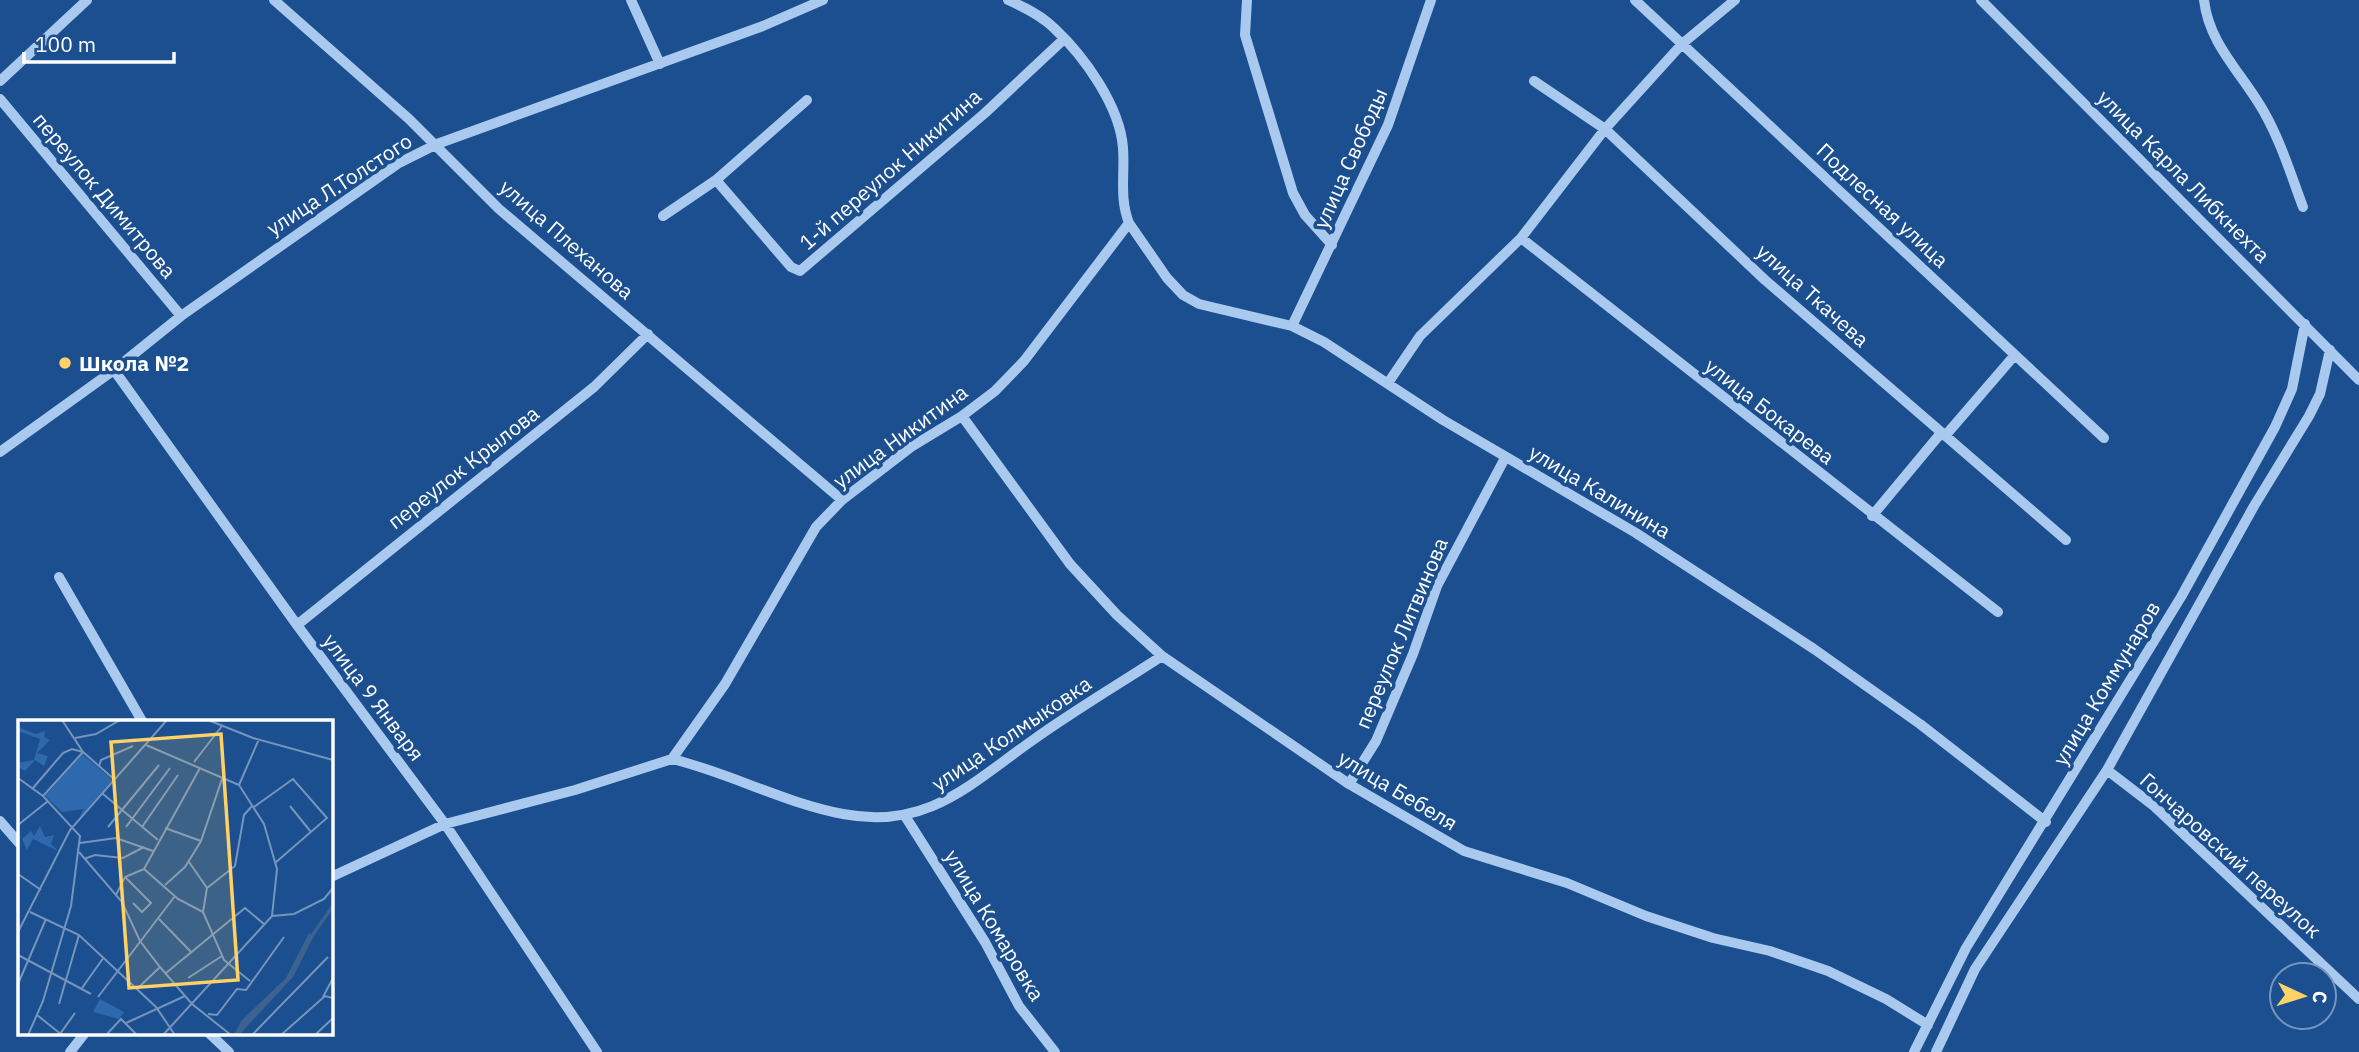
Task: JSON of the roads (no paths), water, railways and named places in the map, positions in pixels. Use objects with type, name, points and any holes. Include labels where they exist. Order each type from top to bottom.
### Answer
[{"type":"street","points":[[0,81],[87,0]]},
{"type":"street","name":"улица Плеханова","points":[[274,0],[437,144],[499,209],[842,500]]},
{"type":"street","points":[[631,0],[660,64]]},
{"type":"street","name":"улица Л.Толстого","points":[[0,453],[114,370],[181,316],[399,163],[437,144],[763,26],[822,0]]},
{"type":"street","points":[[1008,0],[1052,26],[1064,38],[1115,115],[1123,147],[1123,208],[1129,223]]},
{"type":"street","points":[[1247,0],[1245,35],[1293,193],[1305,215],[1332,245]]},
{"type":"street","name":"улица Свободы","points":[[1292,326],[1388,125],[1431,0]]},
{"type":"street","name":"Подлесная улица","points":[[1635,0],[2104,438]]},
{"type":"street","points":[[1388,383],[1420,336],[1521,238],[1605,129],[1682,44],[1735,0]]},
{"type":"street","points":[[1985,4],[1999,0]]},
{"type":"street","points":[[2204,0],[2206,17],[2220,48],[2247,85],[2278,137],[2303,207]]},
{"type":"street","name":"улица Карла Либкнехта","points":[[1985,4],[2359,380]]},
{"type":"street","name":"1-й переулок Никитина","points":[[716,180],[791,267],[800,271],[985,113],[1064,38]]},
{"type":"street","name":"улица Ткачева","points":[[1534,81],[1605,129],[1765,279],[2066,540]]},
{"type":"street","name":"переулок Димитрова","points":[[0,99],[181,316]]},
{"type":"street","points":[[663,216],[716,180],[807,100]]},
{"type":"street","name":"улица Калинина","points":[[1129,223],[1167,278],[1183,295],[1199,304],[1292,326],[1388,383],[1505,458],[1636,533],[1814,649],[1920,724],[2046,822]]},
{"type":"street","name":"улица Никитина","points":[[672,759],[725,684],[816,527],[842,500],[911,447],[962,416],[995,391],[1024,361],[1129,223]]},
{"type":"street","name":"улица Бокарева","points":[[1521,238],[1872,516],[1998,612]]},
{"type":"street","name":"улица Коммунаров","points":[[1914,1052],[1966,948],[2046,822],[2181,597],[2275,428],[2292,388],[2305,324]]},
{"type":"street","name":"переулок Крылова","points":[[297,625],[594,387],[648,334]]},
{"type":"street","name":"улица Коммунаров","points":[[1936,1052],[1975,969],[2107,770],[2254,506],[2309,416],[2320,394],[2330,350]]},
{"type":"street","points":[[1872,516],[2014,356]]},
{"type":"street","name":"улица 9 Января","points":[[114,370],[297,625],[445,824],[597,1052]]},
{"type":"street","name":"улица Бебеля","points":[[962,416],[1070,564],[1117,615],[1162,656],[1349,784],[1464,851],[1566,883],[1646,916],[1713,938],[1770,950],[1828,971],[1886,999],[1928,1026]]},
{"type":"street","name":"переулок Литвинова","points":[[1349,784],[1376,741],[1413,654],[1437,586],[1505,458]]},
{"type":"street","points":[[59,577],[141,720]]},
{"type":"street","name":"улица Колмыковка","points":[[672,759],[701,766],[826,810],[845,814],[905,816],[960,794],[1034,739],[1162,656]]},
{"type":"street","points":[[332,877],[445,824],[575,790],[672,759]]},
{"type":"street","name":"Гончаровский переулок","points":[[2107,770],[2154,806],[2359,999]]},
{"type":"street","name":"улица Комаровка","points":[[905,816],[985,942],[1019,1006],[1055,1052]]},
{"type":"street","points":[[0,821],[18,842]]},
{"type":"street","points":[[70,1052],[84,1034]]},
{"type":"street","points":[[210,1034],[229,1052]]},
{"type":"place","name":"Школа №2","points":[[65,363]]}]
